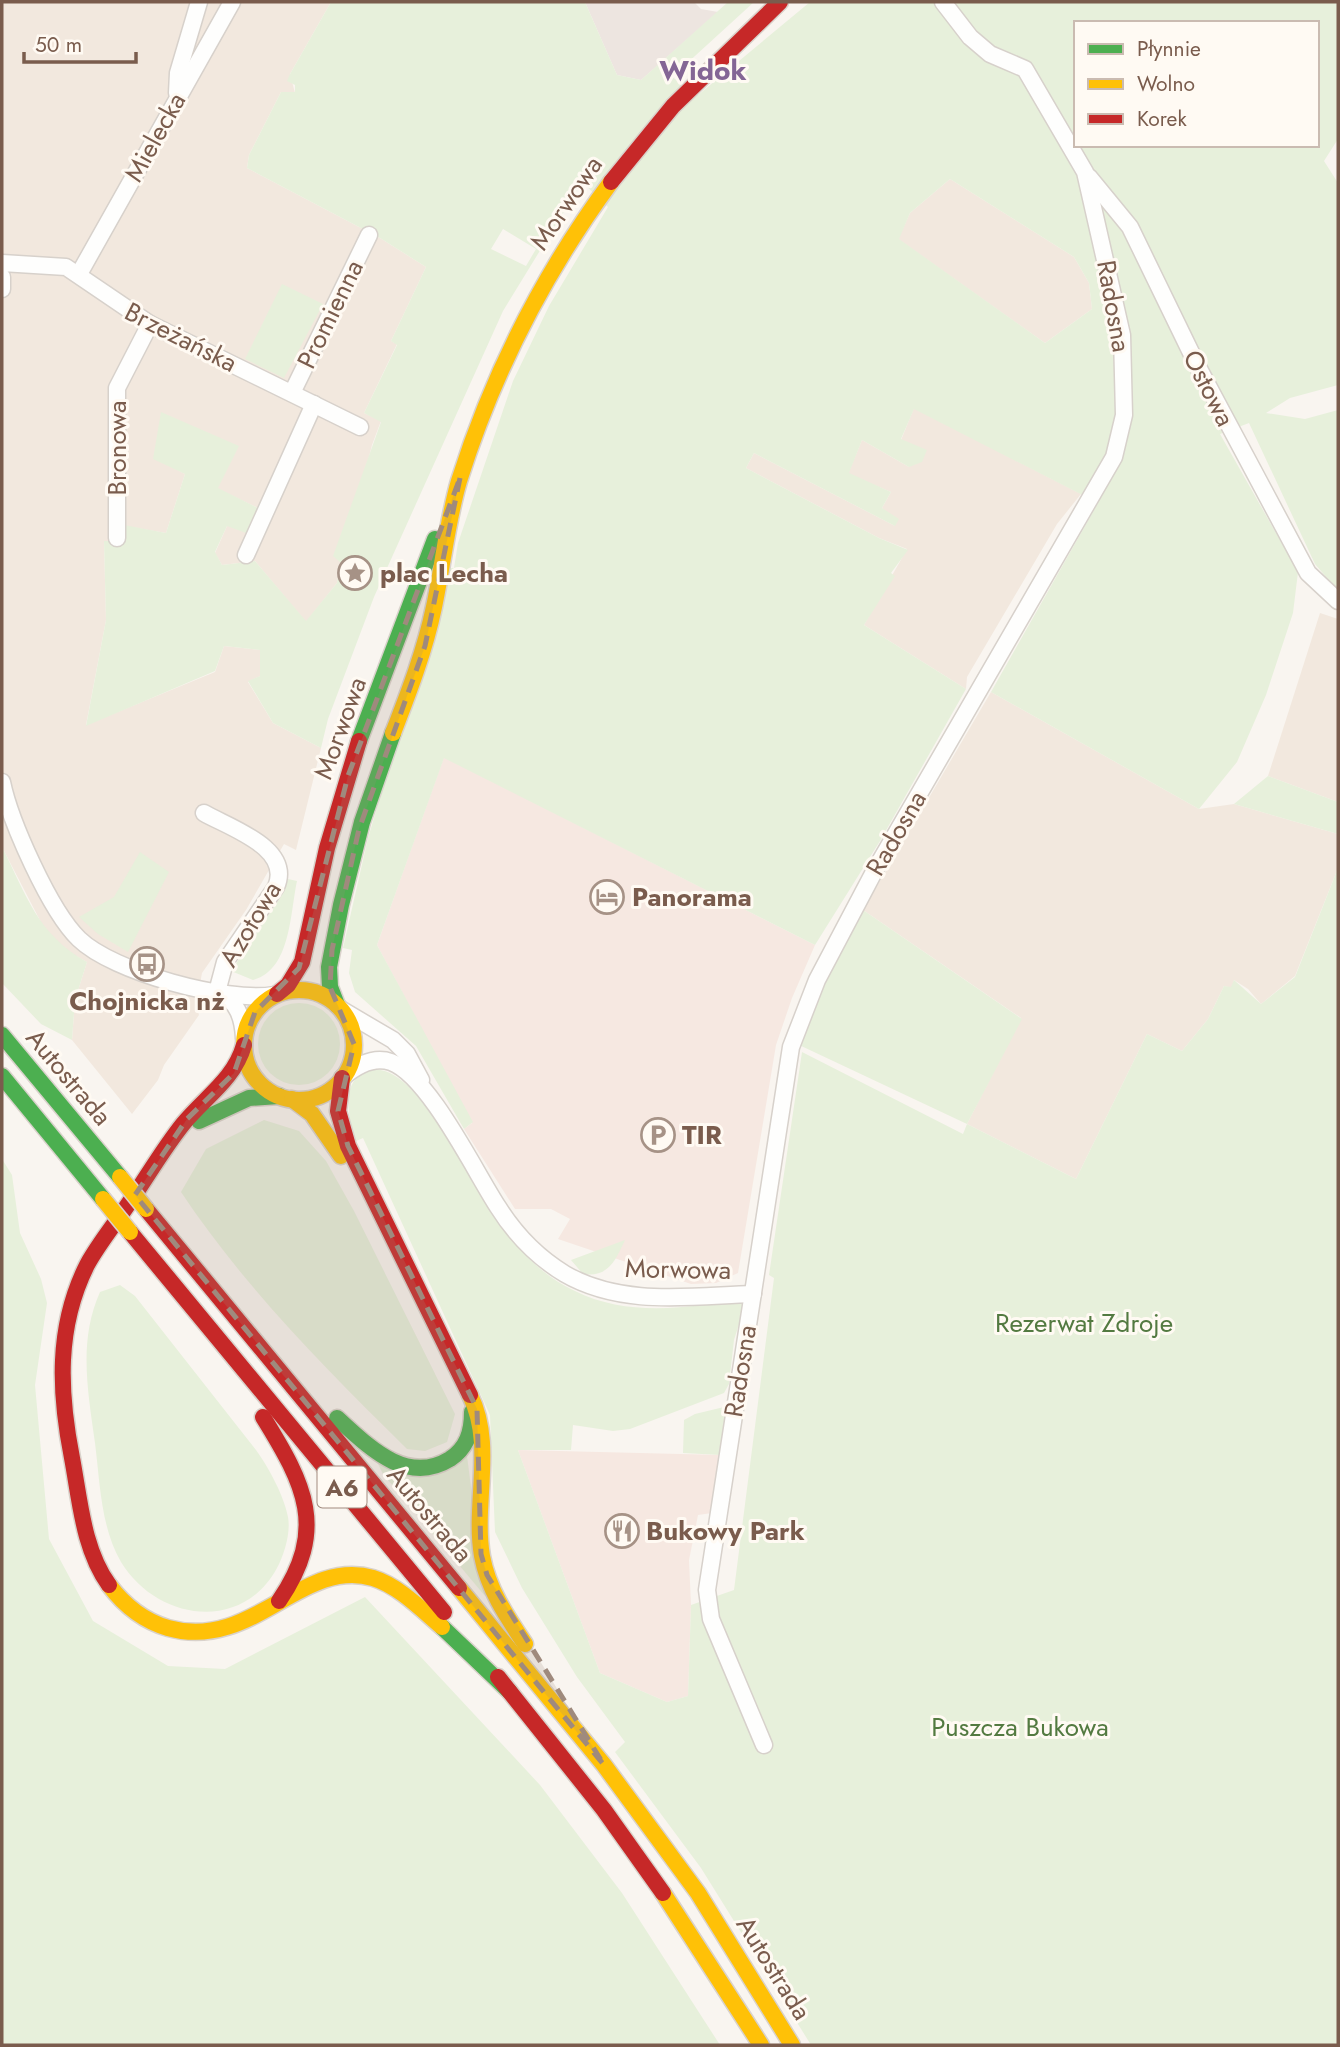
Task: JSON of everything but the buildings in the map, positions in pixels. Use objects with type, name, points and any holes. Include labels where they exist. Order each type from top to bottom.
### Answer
[{"type":"main road","name":"Morwowa","points":[[276,994],[287,986],[299,968],[326,851],[348,776],[425,564],[500,372],[528,312],[592,204],[667,110],[780,2]]},
{"type":"main road","name":"Morwowa","points":[[339,1008],[330,987],[329,967],[351,859],[379,769],[425,646],[447,525],[460,478]]},
{"type":"main road","points":[[510,1692],[411,1601],[376,1579],[352,1574],[334,1577],[300,1590],[249,1623],[222,1632],[192,1633],[161,1626],[131,1609],[116,1594],[97,1564],[86,1531],[63,1412],[60,1366],[66,1322],[76,1290],[89,1261],[187,1119],[237,1067],[254,1012],[276,994],[291,990],[312,991],[339,1008],[351,1029],[354,1044],[352,1058],[338,1097],[340,1119],[376,1205],[477,1409],[482,1436],[481,1541],[485,1568],[518,1633],[604,1765]]},
{"type":"main road","name":"Autostrada","points":[[2,1035],[604,1765],[720,1926],[792,2045]]},
{"type":"main road","points":[[244,1042],[248,1067],[256,1079],[312,1114],[376,1205]]},
{"type":"main road","name":"Autostrada","points":[[2,1076],[510,1692],[664,1891],[761,2045]]},
{"type":"main road","points":[[163,1154],[193,1125],[211,1114],[249,1098],[321,1095],[343,1078]]},
{"type":"main road","points":[[173,1283],[276,1437],[300,1483],[308,1515],[306,1544],[297,1574],[273,1608]]},
{"type":"main road","points":[[268,1357],[377,1452],[410,1470],[426,1471],[441,1466],[464,1447],[472,1426],[468,1388]]},
{"type":"street","name":"Mielecka","points":[[79,274],[232,2]]},
{"type":"street","name":"Radosna","points":[[764,1745],[711,1619],[707,1590],[791,1047],[807,1002],[875,870],[1103,478],[1121,436],[1125,390],[1122,335],[1085,172],[1025,69],[989,54],[970,37],[943,2]]},
{"type":"street","points":[[178,96],[178,73],[193,5]]},
{"type":"street","name":"Ostowa","points":[[1085,172],[1130,227],[1203,377],[1308,573],[1338,601]]},
{"type":"street","name":"Promienna","points":[[292,393],[369,235]]},
{"type":"street","name":"Brzeżańska","points":[[2,263],[55,265],[79,274],[115,303],[150,324],[360,427]]},
{"type":"street","points":[[2,277],[2,289]]},
{"type":"street","name":"Bronowa","points":[[117,537],[117,388],[150,324]]},
{"type":"street","name":"Promienna","points":[[246,555],[314,404]]},
{"type":"street","points":[[2,782],[19,832],[56,906],[75,935],[98,953],[188,988],[257,997],[276,994]]},
{"type":"street","name":"Azotowa","points":[[204,813],[271,852],[280,871],[276,887],[222,968],[217,992]]},
{"type":"street","points":[[217,992],[229,998],[237,1008],[244,1042]]},
{"type":"street","name":"Morwowa","points":[[339,1008],[398,1044],[509,1223],[529,1247],[566,1275],[585,1284],[630,1296],[753,1294]]},
{"type":"street","name":"Morwowa","points":[[343,1078],[369,1062],[390,1062],[412,1077],[438,1110]]},
{"type":"highlighted area","points":[[460,478],[425,646],[359,829],[332,950],[330,987],[354,1044],[338,1111],[348,1146],[477,1409],[481,1554],[487,1575],[604,1765],[135,1195],[187,1119],[234,1073],[255,1012],[299,968],[348,776]]},
{"type":"shaded area","points":[[2,2],[331,2],[290,74],[295,93],[281,92],[249,155],[247,168],[380,238],[426,267],[391,341],[397,344],[364,413],[381,421],[372,445],[337,583],[306,622],[255,561],[222,565],[215,553],[227,526],[258,508],[175,469],[185,474],[166,533],[125,526],[124,541],[104,541],[106,620],[86,725],[215,672],[224,646],[261,650],[260,676],[248,682],[273,723],[321,748],[296,850],[284,844],[246,910],[202,973],[196,1005],[199,1015],[164,1065],[158,1080],[132,1114],[72,1040],[75,1000],[87,962],[67,951],[46,932],[2,847]]},
{"type":"shaded area","points":[[585,2],[694,2],[701,9],[718,12],[641,80],[617,75]]},
{"type":"shaded area","points":[[950,179],[1074,257],[1089,283],[1092,309],[1045,343],[898,239],[910,213]]},
{"type":"shaded area","points":[[914,408],[1081,494],[1057,524],[967,677],[966,689],[864,625],[907,549],[879,538],[746,468],[754,453],[895,526],[882,508],[891,492],[848,474],[862,440],[909,467],[901,440]]},
{"type":"shaded area","points":[[1320,613],[1338,619],[1338,802],[1268,776]]},
{"type":"shaded area","points":[[991,692],[1199,809],[1234,804],[1338,834],[1338,868],[1295,976],[1261,1004],[1248,989],[1234,980],[1232,988],[1224,986],[1208,1019],[1182,1051],[1147,1034],[1076,1179],[967,1124],[1021,1018],[863,910]]},
{"type":"shaded area","points":[[444,757],[815,945],[792,998],[776,1045],[738,1273],[716,1283],[691,1284],[558,1239],[570,1219],[551,1209],[515,1209],[464,1129],[472,1123],[377,945]]},
{"type":"shaded area","points":[[518,1450],[721,1455],[712,1513],[698,1515],[689,1560],[691,1605],[688,1696],[667,1702],[600,1673]]},
{"type":"green space","points":[[331,2],[585,2],[617,75],[641,80],[728,2],[754,2],[672,77],[698,95],[810,2],[1338,2],[1338,139],[1324,161],[1338,183],[1338,385],[1290,398],[1266,413],[1305,419],[1338,410],[1338,591],[1315,564],[1249,423],[1220,434],[1298,572],[1293,613],[1266,695],[1237,762],[1199,809],[991,692],[1098,503],[914,409],[901,439],[927,450],[922,462],[909,467],[862,440],[849,473],[891,492],[882,508],[899,519],[895,526],[754,453],[746,468],[879,538],[908,550],[891,573],[895,576],[864,625],[966,689],[880,841],[815,945],[444,758],[377,945],[473,1122],[464,1129],[416,1046],[355,992],[349,973],[352,950],[343,948],[368,838],[448,568],[454,568],[458,543],[513,381],[549,306],[608,207],[582,182],[503,311],[374,597],[328,719],[321,748],[273,723],[248,681],[260,676],[260,650],[224,646],[215,671],[86,726],[106,620],[104,541],[124,541],[124,525],[166,533],[185,474],[153,459],[161,412],[239,446],[218,488],[258,508],[246,533],[227,526],[215,552],[222,565],[255,561],[306,621],[337,583],[341,563],[333,556],[381,422],[364,413],[397,345],[391,341],[426,267],[380,238],[247,168],[249,155],[281,92],[295,92],[295,85],[287,81]],"holes":[[[950,179],[1074,257],[1089,283],[1092,309],[1045,343],[899,239],[910,213]],[[503,229],[536,249],[526,266],[491,249]]]},
{"type":"green space","points":[[282,284],[323,304],[284,378],[245,359]]},
{"type":"green space","points":[[1268,776],[1338,802],[1338,834],[1234,804]]},
{"type":"green space","points":[[2,847],[27,898],[45,926],[70,951],[87,962],[75,1000],[72,1040],[41,1024],[2,983]]},
{"type":"green space","points":[[140,852],[169,872],[128,952],[98,934],[79,917],[114,897]]},
{"type":"green space","name":"Puszcza Bukowa","points":[[1338,868],[1338,2045],[811,2045],[701,1868],[615,1752],[625,1742],[577,1677],[522,1588],[495,1532],[490,1415],[363,1138],[354,1142],[348,1104],[351,1087],[363,1073],[382,1070],[402,1081],[423,1102],[443,1129],[492,1213],[511,1239],[544,1272],[575,1291],[617,1305],[638,1308],[682,1307],[747,1299],[734,1340],[729,1384],[724,1393],[630,1429],[613,1431],[573,1425],[571,1450],[518,1450],[600,1673],[667,1702],[688,1696],[691,1605],[734,1590],[774,1278],[769,1275],[802,1052],[963,1134],[967,1124],[1076,1179],[1147,1034],[1182,1051],[1208,1019],[1224,986],[1231,987],[1234,980],[1261,1004],[1295,977]]},
{"type":"green space","points":[[288,879],[297,881],[287,939],[275,965],[266,974],[253,980],[231,971],[280,898]]},
{"type":"green space","points":[[863,910],[1022,1019],[967,1124],[797,1044],[825,976]]},
{"type":"green space","points":[[299,1003],[315,1006],[328,1015],[337,1028],[340,1044],[337,1060],[328,1073],[315,1082],[299,1085],[283,1082],[270,1073],[261,1060],[258,1044],[261,1028],[270,1015],[283,1006]]},
{"type":"green space","points":[[264,1120],[299,1131],[326,1161],[354,1211],[455,1414],[447,1442],[425,1451],[407,1449],[287,1326],[232,1261],[181,1192],[206,1149]]},
{"type":"green space","points":[[2,1159],[12,1175],[20,1233],[41,1279],[47,1303],[35,1385],[49,1539],[93,1621],[168,1666],[225,1669],[365,1597],[540,1785],[622,1893],[720,2045],[2,2045]]},
{"type":"green space","points":[[625,1240],[610,1266],[599,1273],[583,1274],[571,1260]]},
{"type":"green space","points":[[120,1285],[135,1296],[256,1450],[283,1500],[289,1523],[284,1550],[277,1568],[262,1589],[243,1603],[222,1610],[199,1612],[177,1607],[156,1597],[137,1582],[114,1549],[102,1505],[90,1405],[87,1348],[93,1310],[100,1292]]},
{"type":"green space","points":[[724,1407],[726,1414],[721,1455],[683,1453],[684,1420],[695,1414]]},
{"type":"green space","points":[[467,1456],[485,1596],[383,1474],[376,1460]]},
{"type":"traffic: fast","points":[[359,741],[435,539]]},
{"type":"traffic: fast","points":[[337,1005],[330,987],[329,967],[341,905],[362,822],[393,733]]},
{"type":"traffic: fast","points":[[2,1035],[120,1177]]},
{"type":"traffic: fast","points":[[2,1076],[103,1199]]},
{"type":"traffic: fast","points":[[199,1121],[249,1098],[279,1096]]},
{"type":"traffic: fast","points":[[337,1418],[389,1459],[418,1468],[434,1466],[450,1459],[461,1450],[470,1433],[472,1412]]},
{"type":"traffic: fast","points":[[442,1627],[510,1692]]},
{"type":"traffic: slow","points":[[393,733],[426,639],[459,481],[488,402],[504,363],[542,288],[611,182]]},
{"type":"traffic: slow","points":[[299,990],[320,994],[338,1006],[350,1024],[354,1045],[350,1066],[338,1084],[320,1096],[299,1100],[278,1096],[260,1084],[248,1066],[244,1045],[248,1024],[260,1006],[278,994],[299,990]]},
{"type":"traffic: slow","points":[[292,1099],[312,1114],[341,1156]]},
{"type":"traffic: slow","points":[[120,1177],[146,1209]]},
{"type":"traffic: slow","points":[[103,1199],[130,1232]]},
{"type":"traffic: slow","points":[[470,1395],[481,1434],[482,1556],[493,1591],[525,1644]]},
{"type":"traffic: slow","points":[[109,1585],[128,1606],[143,1617],[168,1628],[198,1632],[226,1627],[251,1617],[323,1580],[347,1575],[373,1578],[401,1593],[442,1627]]},
{"type":"traffic: slow","points":[[459,1588],[604,1765],[698,1893],[792,2045]]},
{"type":"traffic: slow","points":[[663,1893],[761,2045]]},
{"type":"traffic: jam","points":[[611,182],[673,106],[780,2]]},
{"type":"traffic: jam","points":[[277,994],[288,985],[302,962],[327,848],[359,741]]},
{"type":"traffic: jam","points":[[109,1585],[100,1571],[88,1540],[64,1409],[63,1360],[70,1312],[77,1288],[97,1249],[176,1134],[226,1078],[244,1045]]},
{"type":"traffic: jam","points":[[342,1078],[338,1111],[348,1146],[470,1395]]},
{"type":"traffic: jam","points":[[146,1209],[459,1588]]},
{"type":"traffic: jam","points":[[130,1232],[444,1612]]},
{"type":"traffic: jam","points":[[263,1417],[278,1441],[299,1486],[307,1529],[303,1551],[294,1575],[279,1601]]},
{"type":"traffic: jam","points":[[498,1677],[604,1810],[663,1893]]},
{"type":"place","name":"plac Lecha","points":[[355,573]]},
{"type":"place","name":"Panorama","points":[[607,897]]},
{"type":"place","name":"Chojnicka nż","points":[[147,964]]},
{"type":"place","name":"TIR","points":[[658,1135]]},
{"type":"place","name":"Bukowy Park","points":[[622,1531]]},
{"type":"district","name":"Widok","points":[[703,70]]},
{"type":"park label","name":"Rezerwat Zdroje","points":[[1084,1323]]}]
